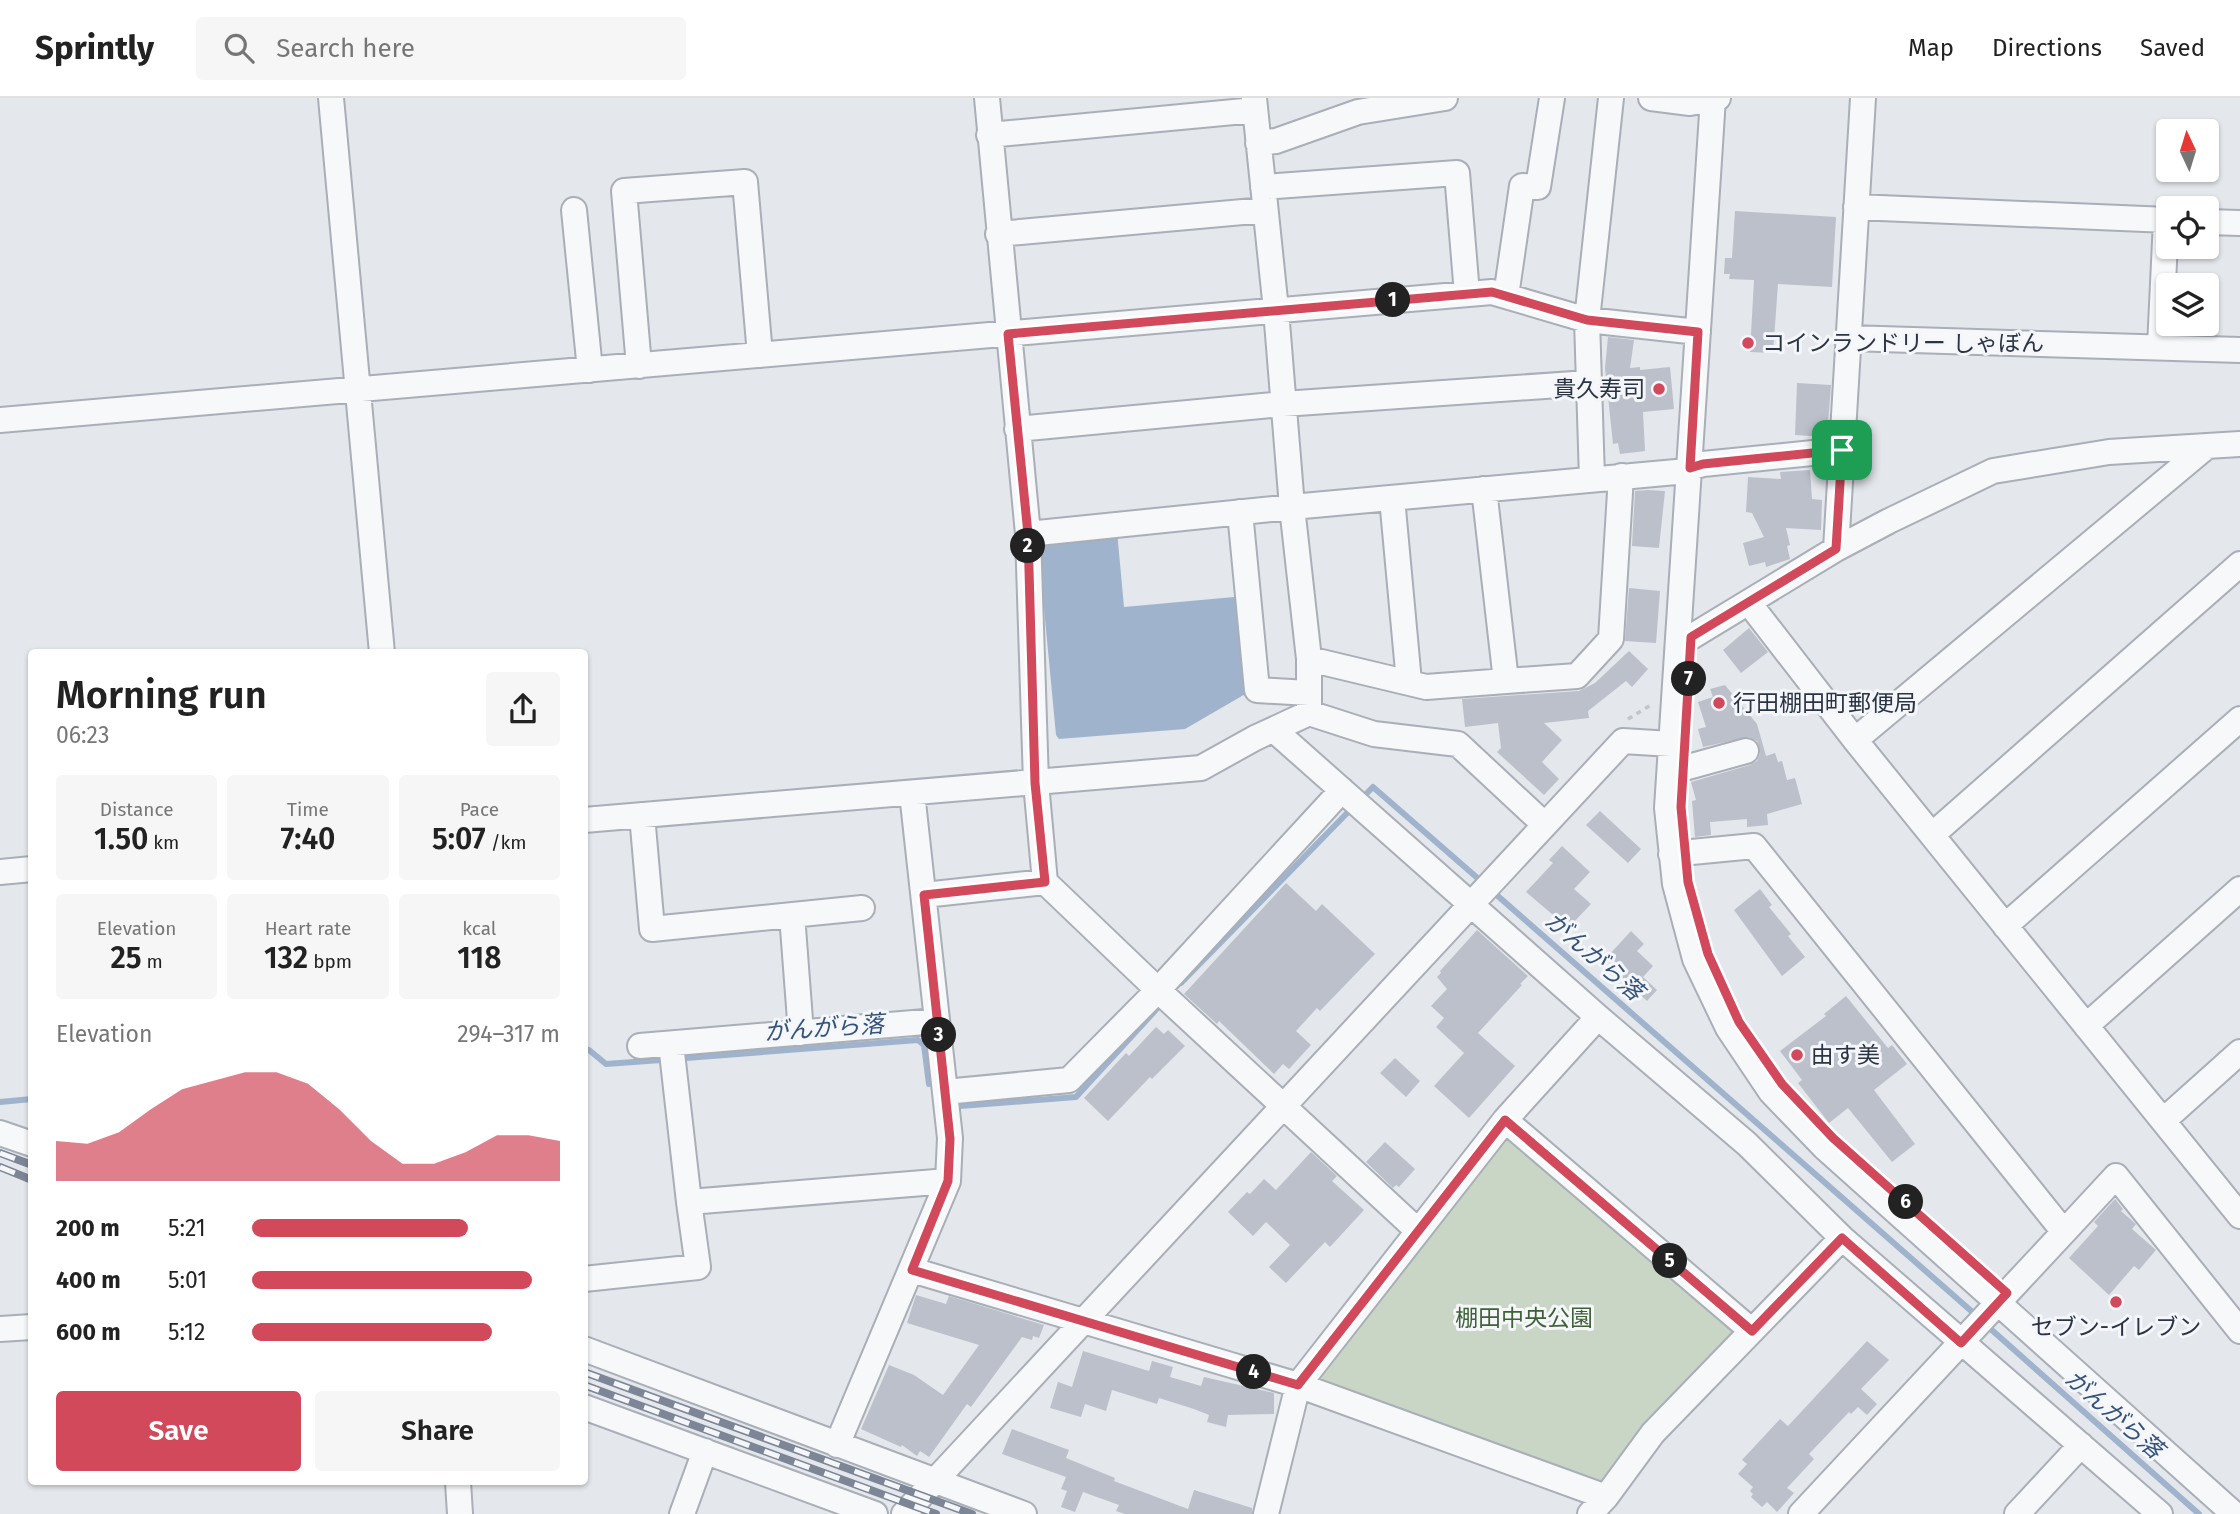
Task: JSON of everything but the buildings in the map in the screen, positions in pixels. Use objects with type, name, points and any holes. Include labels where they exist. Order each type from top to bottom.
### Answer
[{"type":"street","points":[[331,98],[382,649]]},
{"type":"street","points":[[987,98],[1028,534],[1035,783],[1045,882],[1164,996],[1418,1230]]},
{"type":"street","points":[[1258,143],[1276,141],[1358,112],[1445,98]]},
{"type":"street","points":[[1506,296],[1522,186],[1538,187],[1552,98]]},
{"type":"street","points":[[1592,479],[1587,320],[1611,98]]},
{"type":"street","points":[[1651,98],[1690,103],[1715,99],[1667,808],[1675,884],[1695,959],[1728,1028],[1771,1092],[1824,1147],[2234,1514]]},
{"type":"street","points":[[1836,549],[1863,98]]},
{"type":"street","points":[[989,135],[1254,104],[1276,310],[1292,506],[1310,659],[1309,703]]},
{"type":"street","points":[[998,234],[1457,173],[1467,295]]},
{"type":"street","points":[[639,366],[624,191],[745,181],[760,355]]},
{"type":"street","points":[[1856,207],[2156,220]]},
{"type":"street","points":[[575,210],[590,370]]},
{"type":"street","points":[[2219,222],[2240,223]]},
{"type":"street","points":[[2160,347],[2165,259]]},
{"type":"street","points":[[0,420],[1492,292],[1587,320],[1698,332]]},
{"type":"street","points":[[1849,338],[2240,350]]},
{"type":"street","points":[[1017,429],[1283,404],[1588,383]]},
{"type":"street","points":[[1678,645],[1836,549],[1889,520],[1993,471],[2109,452],[2240,444]]},
{"type":"street","points":[[1855,740],[2206,447]]},
{"type":"street","points":[[1028,534],[1292,506],[1676,472],[1703,464],[1842,450]]},
{"type":"street","points":[[1310,659],[1426,687],[1577,676],[1611,639],[1621,475]]},
{"type":"street","points":[[1484,489],[1506,681]]},
{"type":"street","points":[[1392,498],[1409,682]]},
{"type":"street","points":[[1240,512],[1257,690],[1309,703],[1374,734],[1458,744],[1545,825]]},
{"type":"street","points":[[1932,835],[2240,564]]},
{"type":"street","points":[[1749,603],[1855,740],[2240,1216]]},
{"type":"street","points":[[588,820],[1202,768],[1274,730],[1309,703]]},
{"type":"street","points":[[2005,926],[2240,719]]},
{"type":"street","points":[[1274,730],[1342,790],[1481,894],[1598,1017],[1747,1144],[1842,1238],[2160,1514]]},
{"type":"street","points":[[904,1514],[1623,741],[1671,759],[1746,751]]},
{"type":"street","points":[[945,1092],[1069,1080],[1164,996],[1342,790]]},
{"type":"street","points":[[837,1445],[948,1181],[950,1139],[912,793]]},
{"type":"street","points":[[642,815],[652,929],[862,908]]},
{"type":"street","points":[[1671,854],[1754,846],[2064,1232]]},
{"type":"street","points":[[0,872],[28,869]]},
{"type":"street","points":[[924,895],[1045,882]]},
{"type":"street","points":[[2086,1026],[2240,889]]},
{"type":"street","points":[[792,915],[801,1033]]},
{"type":"street","points":[[1266,1514],[1298,1385],[1505,1120],[1598,1017]]},
{"type":"street","points":[[640,1046],[937,1021]]},
{"type":"street","points":[[588,1279],[698,1266],[671,1044]]},
{"type":"street","points":[[2164,1120],[2240,1052]]},
{"type":"street","points":[[1505,1120],[1752,1331]]},
{"type":"street","points":[[0,1133],[28,1143]]},
{"type":"street","points":[[1801,1514],[2116,1176],[2240,1331]]},
{"type":"street","points":[[689,1202],[948,1181]]},
{"type":"street","points":[[912,1270],[1298,1385],[1598,1505],[1653,1433],[1842,1238]]},
{"type":"street","points":[[0,1329],[28,1327]]},
{"type":"street","points":[[588,1351],[1024,1514]]},
{"type":"street","points":[[588,1408],[875,1514]]},
{"type":"street","points":[[2017,1514],[2081,1445]]},
{"type":"street","points":[[681,1514],[705,1451]]},
{"type":"street","points":[[458,1485],[460,1514]]},
{"type":"green space","name":"棚田中央公園","points":[[1507,1132],[1739,1337],[1603,1481],[1312,1379]]},
{"type":"water","points":[[1117,531],[1124,607],[1245,596],[1254,689],[1185,729],[1059,739],[1056,735],[1038,545]]},
{"type":"waterway","name":"がんがら落","points":[[1360,800],[1373,787],[1482,882]]},
{"type":"waterway","name":"がんがら落","points":[[1181,983],[1352,808]]},
{"type":"waterway","name":"がんがら落","points":[[1491,890],[1977,1316]]},
{"type":"waterway","name":"がんがら落","points":[[960,1106],[1076,1097],[1164,1001]]},
{"type":"waterway","name":"がんがら落","points":[[686,1058],[918,1040],[924,1045],[929,1084]]},
{"type":"waterway","name":"がんがら落","points":[[588,1050],[606,1064],[661,1060]]},
{"type":"waterway","name":"がんがら落","points":[[0,1102],[28,1099]]},
{"type":"waterway","name":"がんがら落","points":[[1985,1324],[2199,1514]]},
{"type":"railway","points":[[0,1153],[28,1164]]},
{"type":"railway","points":[[0,1167],[28,1178]]},
{"type":"railway","points":[[588,1373],[972,1514]]},
{"type":"railway","points":[[588,1386],[936,1514]]},
{"type":"place","name":"コインランドリー しゃぼん","points":[[1748,343]]},
{"type":"place","name":"貴久寿司","points":[[1659,389]]},
{"type":"place","name":"行田棚田町郵便局","points":[[1719,703]]},
{"type":"place","name":"由す美","points":[[1797,1055]]},
{"type":"place","name":"セブン-イレブン","points":[[2116,1302]]},
{"type":"route","points":[[1492,292],[1587,320],[1698,332],[1690,468],[1703,464],[1842,450],[1836,549],[1691,637],[1681,807],[1688,882],[1708,954],[1739,1022],[1782,1084],[1833,1138],[2007,1293],[1961,1343],[1842,1238],[1752,1331],[1505,1120],[1298,1385],[912,1270],[948,1181],[950,1139],[924,895],[1045,882],[1035,783],[1028,534],[1008,334],[1492,292]]}]
